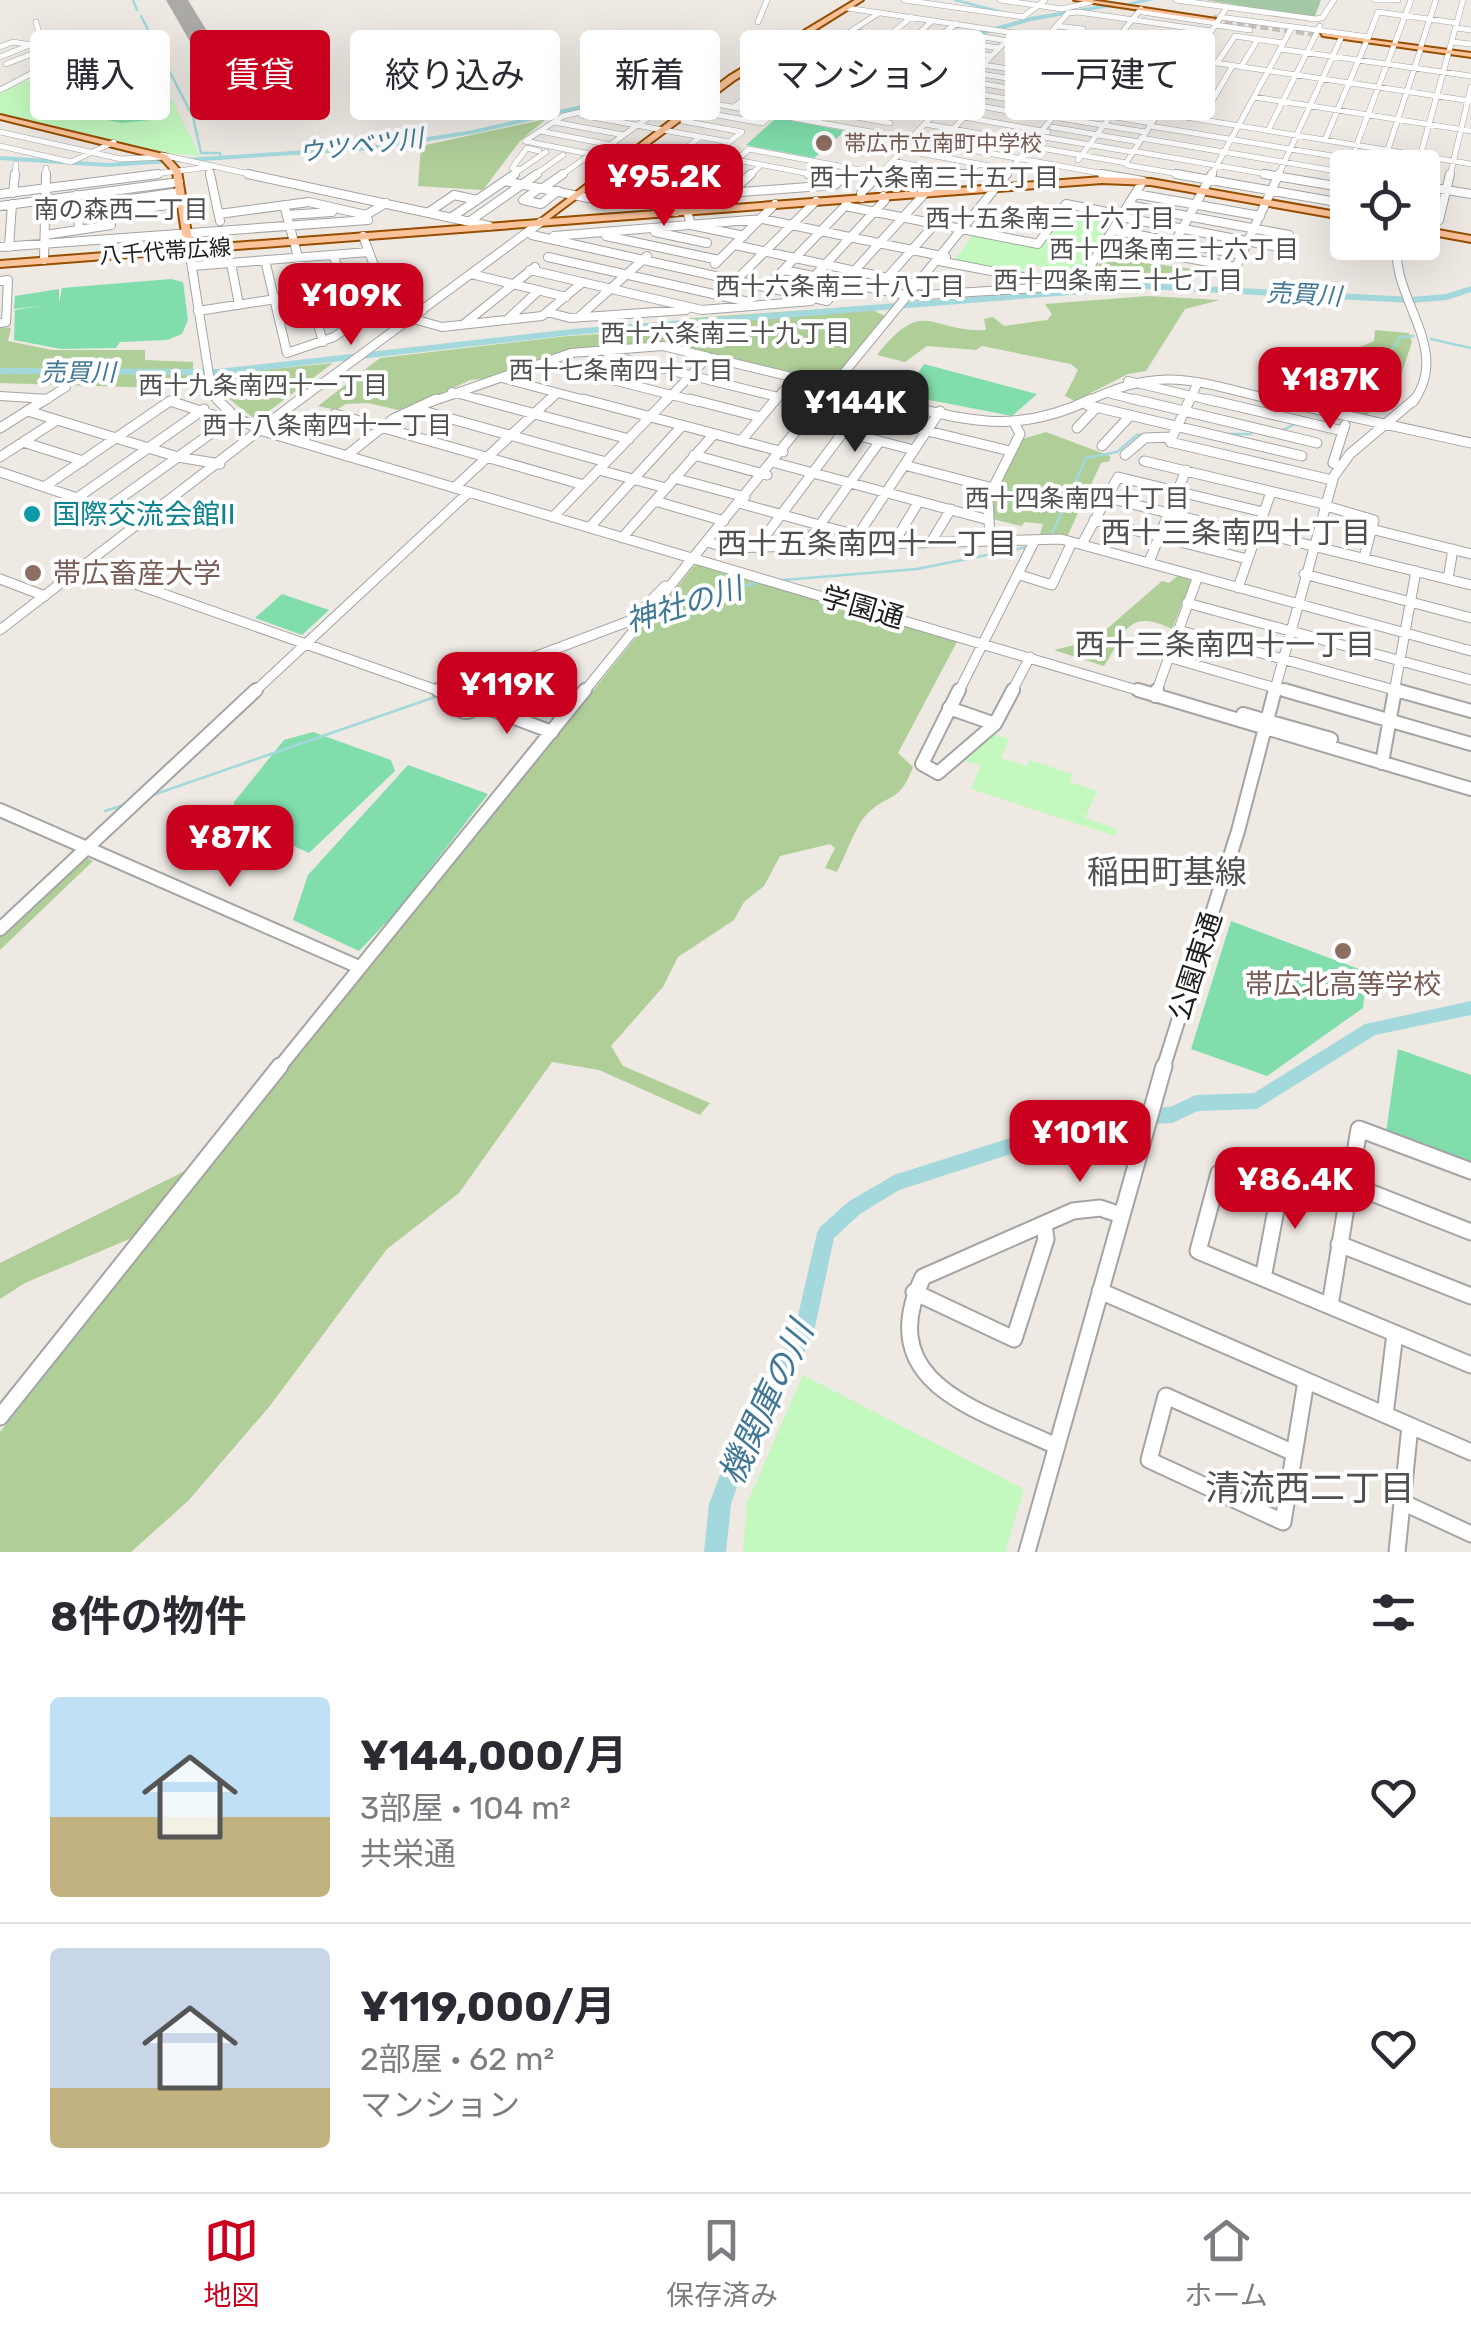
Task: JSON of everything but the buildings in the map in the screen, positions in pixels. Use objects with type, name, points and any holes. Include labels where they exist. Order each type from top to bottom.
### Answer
[{"type":"main road","points":[[814,30],[863,0]]},
{"type":"main road","points":[[1073,0],[1146,5],[1216,21]]},
{"type":"main road","points":[[1320,33],[1421,47],[1453,38],[1471,54]]},
{"type":"main road","points":[[0,117],[114,142],[173,173],[189,250]]},
{"type":"main road","points":[[546,222],[679,120]]},
{"type":"main road","points":[[666,130],[683,120]]},
{"type":"main road","name":"八千代帯広線","points":[[0,264],[816,201],[846,202],[1048,183],[1144,181],[1330,214]]},
{"type":"main road","points":[[1440,232],[1470,235]]},
{"type":"street","points":[[758,22],[767,0]]},
{"type":"street","points":[[901,13],[904,0],[1031,15],[1042,3]]},
{"type":"street","points":[[944,22],[968,0]]},
{"type":"street","points":[[967,26],[997,0],[1062,8],[1090,1]]},
{"type":"street","points":[[1062,8],[1073,0]]},
{"type":"street","points":[[1176,0],[1322,18]]},
{"type":"street","points":[[1268,131],[1320,33],[1322,18],[1332,0]]},
{"type":"street","points":[[1375,0],[1398,0]]},
{"type":"street","points":[[1354,150],[1411,0]]},
{"type":"street","points":[[1200,120],[1388,150],[1436,0]]},
{"type":"street","points":[[1455,0],[1471,2]]},
{"type":"street","points":[[1423,150],[1463,0]]},
{"type":"street","points":[[850,8],[901,13],[924,1]]},
{"type":"street","points":[[984,28],[995,25],[1019,1]]},
{"type":"street","points":[[921,19],[940,2]]},
{"type":"street","points":[[1126,30],[1146,5]]},
{"type":"street","points":[[1211,30],[1226,8]]},
{"type":"street","points":[[1461,10],[1471,11]]},
{"type":"street","points":[[852,30],[879,12]]},
{"type":"street","points":[[1052,30],[1068,14],[1078,12],[1132,22]]},
{"type":"street","points":[[1326,140],[1378,12],[1430,19],[1453,38],[1471,37]]},
{"type":"street","points":[[901,13],[910,18],[1005,32]]},
{"type":"street","points":[[860,25],[896,30],[910,18]]},
{"type":"street","points":[[870,19],[903,24]]},
{"type":"street","points":[[1081,19],[1216,21],[1368,39]]},
{"type":"street","points":[[921,30],[932,20]]},
{"type":"street","points":[[1216,21],[1307,53],[1471,76]]},
{"type":"street","points":[[36,22],[39,30]]},
{"type":"street","points":[[949,30],[956,24]]},
{"type":"street","points":[[1057,26],[1082,30]]},
{"type":"street","points":[[1226,152],[1292,27]]},
{"type":"street","points":[[1284,42],[1235,36],[1217,63],[1469,101]]},
{"type":"street","points":[[1453,38],[1471,37]]},
{"type":"street","points":[[1105,243],[1231,268],[1242,255],[1341,38]]},
{"type":"street","points":[[1215,98],[1258,39]]},
{"type":"street","points":[[0,47],[13,42],[30,46]]},
{"type":"street","points":[[985,62],[1005,42]]},
{"type":"street","points":[[2,62],[30,46]]},
{"type":"street","points":[[985,46],[999,48]]},
{"type":"street","points":[[2,62],[30,53]]},
{"type":"street","points":[[985,55],[991,56]]},
{"type":"street","points":[[2,62],[30,69]]},
{"type":"street","points":[[992,86],[1005,72]]},
{"type":"street","points":[[0,75],[22,80]]},
{"type":"street","points":[[985,75],[1005,78]]},
{"type":"street","points":[[1,89],[30,76]]},
{"type":"street","points":[[985,85],[1005,88]]},
{"type":"street","points":[[1440,216],[1471,88]]},
{"type":"street","points":[[985,95],[1005,98]]},
{"type":"street","points":[[1254,97],[1471,131]]},
{"type":"street","points":[[720,102],[740,105]]},
{"type":"street","points":[[626,161],[525,141],[578,112],[729,142]]},
{"type":"street","points":[[0,128],[12,119]]},
{"type":"street","points":[[558,192],[541,204],[524,200],[644,120]]},
{"type":"street","points":[[658,198],[742,132],[683,120]]},
{"type":"street","points":[[784,270],[912,298],[1096,284],[1090,268],[1144,181],[811,120]]},
{"type":"street","points":[[873,120],[890,123]]},
{"type":"street","points":[[879,133],[893,120]]},
{"type":"street","points":[[910,139],[929,120]]},
{"type":"street","points":[[939,144],[961,120]]},
{"type":"street","points":[[981,120],[1047,132],[1145,132],[1231,139],[1290,149],[1330,162]]},
{"type":"street","points":[[990,153],[1019,120]]},
{"type":"street","points":[[1001,187],[1056,120]]},
{"type":"street","points":[[0,1417],[359,968],[1057,120]]},
{"type":"street","points":[[1072,120],[1145,132],[1226,152],[1330,166]]},
{"type":"street","points":[[1072,168],[1107,120]]},
{"type":"street","points":[[1119,120],[1145,132]]},
{"type":"street","points":[[1123,176],[1132,152],[1153,120]]},
{"type":"street","points":[[554,122],[624,135]]},
{"type":"street","points":[[925,124],[1003,138]]},
{"type":"street","points":[[0,128],[173,173]]},
{"type":"street","points":[[1180,187],[1258,129]]},
{"type":"street","points":[[540,131],[610,145]]},
{"type":"street","points":[[23,152],[67,132]]},
{"type":"street","points":[[1047,132],[1089,145],[1330,185]]},
{"type":"street","points":[[620,201],[700,137]]},
{"type":"street","points":[[0,146],[72,162],[114,142]]},
{"type":"street","points":[[1035,147],[1330,201]]},
{"type":"street","points":[[470,221],[563,156],[527,148],[512,168],[520,170]]},
{"type":"street","points":[[687,148],[717,153]]},
{"type":"street","points":[[952,159],[962,148]]},
{"type":"street","points":[[744,236],[692,225],[681,212],[694,195],[750,149],[930,183],[941,170]]},
{"type":"street","points":[[862,198],[861,193],[903,150],[1012,170]]},
{"type":"street","points":[[452,217],[546,152]]},
{"type":"street","points":[[110,214],[143,209],[186,158],[489,226]]},
{"type":"street","points":[[672,159],[703,164]]},
{"type":"street","points":[[1440,159],[1471,164]]},
{"type":"street","points":[[736,160],[814,174]]},
{"type":"street","points":[[893,162],[968,174],[979,164]]},
{"type":"street","points":[[804,187],[826,163]]},
{"type":"street","points":[[731,192],[761,164]]},
{"type":"street","points":[[0,206],[109,191],[212,165]]},
{"type":"street","points":[[212,165],[222,231]]},
{"type":"street","points":[[1048,183],[1059,165]]},
{"type":"street","points":[[1168,255],[1214,165]]},
{"type":"street","points":[[0,169],[15,166],[14,192]]},
{"type":"street","points":[[44,260],[46,168]]},
{"type":"street","points":[[505,181],[620,201],[836,184],[851,168]]},
{"type":"street","points":[[76,169],[77,184]]},
{"type":"street","points":[[764,190],[786,169]]},
{"type":"street","points":[[107,170],[112,239]]},
{"type":"street","points":[[614,170],[676,182]]},
{"type":"street","points":[[0,194],[173,173]]},
{"type":"street","points":[[110,202],[173,173]]},
{"type":"street","points":[[1440,188],[1471,194]]},
{"type":"street","points":[[705,274],[762,220],[772,205],[764,190]]},
{"type":"street","points":[[532,235],[831,300],[925,193]]},
{"type":"street","points":[[1136,194],[1260,216]]},
{"type":"street","points":[[77,195],[79,230]]},
{"type":"street","points":[[429,212],[454,195],[477,200]]},
{"type":"street","points":[[798,294],[875,212],[883,196]]},
{"type":"street","points":[[720,296],[816,201]]},
{"type":"street","points":[[219,214],[309,202],[367,217]]},
{"type":"street","points":[[45,240],[290,226],[367,217],[386,202]]},
{"type":"street","points":[[767,288],[846,202],[875,212],[1038,244],[1066,204],[1283,248]]},
{"type":"street","points":[[12,204],[5,247],[111,226]]},
{"type":"street","points":[[284,205],[308,294]]},
{"type":"street","points":[[1128,205],[1289,234]]},
{"type":"street","points":[[143,209],[145,236]]},
{"type":"street","points":[[253,209],[258,228]]},
{"type":"street","points":[[287,215],[344,210]]},
{"type":"street","points":[[367,217],[369,252],[387,300]]},
{"type":"street","points":[[590,218],[595,233]]},
{"type":"street","points":[[550,239],[762,220],[1022,277]]},
{"type":"street","points":[[474,275],[546,222]]},
{"type":"street","points":[[0,630],[263,428],[546,222]]},
{"type":"street","points":[[877,290],[935,224]]},
{"type":"street","points":[[647,228],[707,242]]},
{"type":"street","points":[[1113,230],[1242,255]]},
{"type":"street","points":[[694,255],[719,231]]},
{"type":"street","points":[[595,233],[719,260]]},
{"type":"street","points":[[464,325],[566,242]]},
{"type":"street","points":[[735,246],[922,285]]},
{"type":"street","points":[[579,318],[658,247]]},
{"type":"street","name":"学園通","points":[[189,250],[209,381],[232,419],[1156,693]]},
{"type":"street","points":[[192,266],[369,252]]},
{"type":"street","points":[[333,255],[350,308],[358,320]]},
{"type":"street","points":[[548,256],[757,306]]},
{"type":"street","points":[[266,260],[287,353],[323,342],[387,300]]},
{"type":"street","name":"公園東通","points":[[1026,1552],[1144,1133],[1238,831],[1323,504],[1339,466],[1420,391],[1428,369],[1423,338],[1393,272],[1394,260]]},
{"type":"street","points":[[231,263],[240,305]]},
{"type":"street","points":[[530,270],[691,308]]},
{"type":"street","points":[[474,275],[566,297]]},
{"type":"street","points":[[0,280],[8,280],[4,295],[6,322],[0,323]]},
{"type":"street","points":[[547,312],[583,282]]},
{"type":"street","points":[[198,312],[380,283]]},
{"type":"street","points":[[507,320],[539,290]]},
{"type":"street","points":[[618,313],[637,295]]},
{"type":"street","points":[[414,319],[442,328],[547,312],[579,318],[757,306],[815,298]]},
{"type":"street","points":[[387,300],[426,311]]},
{"type":"street","points":[[280,320],[350,308]]},
{"type":"street","points":[[315,314],[323,342]]},
{"type":"street","points":[[348,454],[382,427],[452,392],[571,352],[663,346],[940,411],[1015,424],[1091,407],[1173,432],[1302,456]]},
{"type":"street","points":[[598,351],[778,397]]},
{"type":"street","points":[[555,515],[708,357]]},
{"type":"street","points":[[546,363],[760,417]]},
{"type":"street","points":[[1078,428],[1091,407],[1108,392],[1128,381],[1160,376],[1471,443]]},
{"type":"street","points":[[501,378],[784,452]]},
{"type":"street","points":[[741,441],[795,378]]},
{"type":"street","points":[[1128,381],[1344,431]]},
{"type":"street","points":[[1198,382],[1170,442],[1332,480]]},
{"type":"street","points":[[2,425],[66,387]]},
{"type":"street","points":[[452,392],[629,440]]},
{"type":"street","points":[[457,486],[557,392]]},
{"type":"street","points":[[1108,392],[1317,442]]},
{"type":"street","points":[[757,547],[872,394]]},
{"type":"street","points":[[0,396],[48,399]]},
{"type":"street","points":[[1250,460],[1272,398]]},
{"type":"street","points":[[44,487],[170,401],[232,419]]},
{"type":"street","points":[[77,498],[201,410],[220,404]]},
{"type":"street","points":[[416,409],[666,488]]},
{"type":"street","points":[[28,411],[178,457],[220,464]]},
{"type":"street","points":[[854,540],[940,411]]},
{"type":"street","points":[[304,438],[335,414],[584,486]]},
{"type":"street","points":[[858,414],[1010,451]]},
{"type":"street","points":[[1102,446],[1129,416]]},
{"type":"street","points":[[1339,466],[1333,463],[1347,416]]},
{"type":"street","points":[[107,508],[232,419]]},
{"type":"street","points":[[0,457],[56,420]]},
{"type":"street","points":[[808,423],[914,450]]},
{"type":"street","points":[[990,541],[984,519],[989,487],[1020,434],[1015,424]]},
{"type":"street","points":[[591,526],[682,426]]},
{"type":"street","name":"学園通","points":[[263,428],[348,454]]},
{"type":"street","points":[[1124,455],[1145,438],[1173,432]]},
{"type":"street","points":[[624,536],[714,434]]},
{"type":"street","points":[[804,546],[880,441]]},
{"type":"street","points":[[23,442],[82,461]]},
{"type":"street","points":[[694,455],[766,474]]},
{"type":"street","points":[[1144,460],[1371,516],[1372,529],[1364,558]]},
{"type":"street","points":[[776,463],[984,519]]},
{"type":"street","points":[[904,465],[989,487]]},
{"type":"street","points":[[1149,562],[1186,470]]},
{"type":"street","points":[[0,472],[144,520]]},
{"type":"street","points":[[1020,575],[1052,585],[1118,477],[1262,512]]},
{"type":"street","points":[[674,478],[854,540]]},
{"type":"street","name":"学園通","points":[[457,486],[555,515]]},
{"type":"street","points":[[0,930],[468,492]]},
{"type":"street","points":[[1238,588],[1272,492]]},
{"type":"street","points":[[1105,497],[1471,585]]},
{"type":"street","points":[[655,501],[724,521]]},
{"type":"street","points":[[894,543],[918,501]]},
{"type":"street","points":[[711,544],[724,521],[744,502]]},
{"type":"street","points":[[931,542],[951,509]]},
{"type":"street","points":[[1094,520],[1248,560]]},
{"type":"street","points":[[1372,529],[1471,554]]},
{"type":"street","points":[[711,544],[804,546],[854,540],[1077,543],[1471,651]]},
{"type":"street","points":[[1030,657],[995,724],[938,772],[922,764],[1035,540]]},
{"type":"street","points":[[1448,579],[1452,549]]},
{"type":"street","points":[[84,566],[457,697],[454,702],[459,709],[475,700],[497,671],[632,620],[678,570],[687,569]]},
{"type":"street","points":[[1382,760],[1416,571]]},
{"type":"street","points":[[1304,574],[1471,618]]},
{"type":"street","points":[[1156,693],[1198,576]]},
{"type":"street","points":[[0,579],[45,596]]},
{"type":"street","points":[[1187,603],[1471,680]]},
{"type":"street","points":[[1178,630],[1471,711]]},
{"type":"street","name":"学園通","points":[[985,640],[1030,657],[1471,786]]},
{"type":"street","points":[[1168,657],[1471,744]]},
{"type":"street","points":[[475,700],[552,732]]},
{"type":"street","points":[[949,708],[995,724]]},
{"type":"street","points":[[0,810],[359,968]]},
{"type":"street","points":[[1330,1305],[1358,1129],[1471,1171]]},
{"type":"street","points":[[1471,1232],[1349,1184],[1219,1173],[1198,1252],[1471,1364]]},
{"type":"street","points":[[1263,1278],[1282,1178]]},
{"type":"street","points":[[1056,1446],[934,1386],[923,1376],[914,1360],[914,1292],[924,1277],[1087,1207],[1120,1215]]},
{"type":"street","points":[[914,1292],[1014,1339],[1046,1239],[1044,1225]]},
{"type":"street","points":[[1339,1244],[1471,1296]]},
{"type":"street","points":[[1100,1290],[1471,1452]]},
{"type":"street","points":[[1385,1415],[1395,1333]]},
{"type":"street","points":[[1294,1453],[1166,1396],[1150,1460],[1282,1522],[1294,1453],[1306,1380]]},
{"type":"street","points":[[1397,1552],[1410,1426]]},
{"type":"street","points":[[1402,1502],[1471,1534]]},
{"type":"green space","points":[[1206,0],[1321,0],[1315,16],[1308,17]]},
{"type":"green space","points":[[30,79],[30,120],[170,120],[170,95],[200,156],[167,153],[0,113],[0,93]]},
{"type":"green space","points":[[108,120],[150,120],[122,123]]},
{"type":"green space","points":[[545,120],[520,141],[483,190],[418,186],[421,146]]},
{"type":"green space","points":[[774,120],[845,131],[814,158],[746,145]]},
{"type":"green space","points":[[1067,207],[1118,217],[1081,274],[1028,264],[1021,274],[953,262],[973,235],[1041,247]]},
{"type":"green space","points":[[1102,257],[1207,273],[1181,270],[1135,281],[1107,273],[1109,279],[1098,280],[1095,270]]},
{"type":"green space","points":[[171,279],[183,282],[188,320],[182,334],[167,340],[120,342],[116,348],[61,349],[14,340],[15,310],[41,306],[14,309],[15,296],[59,289],[59,303],[62,288]]},
{"type":"green space","points":[[1148,296],[1220,300],[1185,309],[1146,371],[1128,374],[1075,401],[1065,396],[1078,370],[1071,364],[982,346],[976,350],[927,346],[905,362],[877,355],[906,326],[918,322],[986,330],[984,319],[993,317],[1004,326],[1047,320],[1052,314],[1045,304]]},
{"type":"green space","points":[[864,306],[887,317],[829,383],[665,344],[569,350],[491,378],[470,380],[398,410],[368,403],[346,404],[336,410],[318,406],[380,358],[568,336],[681,329],[680,319]]},
{"type":"green space","points":[[0,327],[11,328],[8,341],[52,350],[145,350],[145,360],[193,362],[193,381],[169,381],[163,388],[0,383]]},
{"type":"green space","points":[[1375,330],[1409,333],[1412,342],[1401,375],[1367,415],[1301,401],[1306,371],[1374,341]]},
{"type":"green space","points":[[333,363],[261,417],[252,417],[223,394],[220,374]]},
{"type":"green space","points":[[924,364],[1037,394],[1012,416],[914,397],[908,388]]},
{"type":"green space","points":[[1046,432],[1110,456],[1110,461],[1101,463],[1067,537],[1040,534],[1043,524],[1025,522],[1021,526],[988,518],[995,486],[1022,439]]},
{"type":"green space","points":[[703,563],[959,638],[898,753],[913,767],[908,779],[898,792],[863,819],[837,872],[825,868],[835,848],[830,844],[780,856],[764,886],[744,902],[734,920],[678,957],[663,987],[611,1046],[623,1066],[710,1103],[700,1115],[599,1070],[552,1062],[459,1193],[387,1249],[269,1407],[188,1501],[131,1552],[0,1552],[0,1432],[165,1224],[25,1283],[0,1299],[0,1263],[215,1156],[694,566]]},
{"type":"green space","points":[[1180,574],[1191,581],[1172,629],[1144,621],[1135,623],[1122,635],[1104,666],[1054,650],[1094,640],[1162,581],[1169,583]]},
{"type":"green space","points":[[282,594],[329,610],[302,635],[255,618]]},
{"type":"green space","points":[[313,732],[391,760],[395,771],[309,853],[245,824],[234,813],[234,802],[284,740]]},
{"type":"green space","points":[[994,734],[1009,739],[1001,758],[1027,766],[1030,760],[1072,774],[1070,782],[1097,791],[1085,818],[1117,829],[1115,836],[971,789],[981,765],[963,761]]},
{"type":"green space","points":[[408,765],[488,794],[397,911],[359,951],[293,920],[308,875]]},
{"type":"green space","points":[[78,852],[93,861],[0,950],[0,926]]},
{"type":"green space","points":[[1231,921],[1367,972],[1363,1008],[1267,1076],[1191,1049]]},
{"type":"green space","points":[[1398,1049],[1471,1075],[1471,1164],[1386,1132]]},
{"type":"green space","points":[[803,1375],[1024,1489],[1005,1552],[743,1552],[747,1503]]},
{"type":"waterway","points":[[133,0],[137,10]]},
{"type":"waterway","points":[[955,0],[1002,12]]},
{"type":"waterway","name":"ウツベツ川","points":[[1127,4],[1151,0]]},
{"type":"waterway","name":"ウツベツ川","points":[[985,32],[1030,19],[1108,6]]},
{"type":"waterway","points":[[141,16],[193,117],[201,153],[220,153],[221,159]]},
{"type":"waterway","name":"ウツベツ川","points":[[0,158],[108,165],[371,148],[473,132],[580,107]]},
{"type":"waterway","name":"売買川","points":[[0,371],[218,372],[572,332],[1145,286],[1411,300],[1447,297],[1471,289]]},
{"type":"waterway","name":"神社の川","points":[[1319,404],[1385,357],[1400,337],[1413,336]]},
{"type":"waterway","name":"神社の川","points":[[1431,339],[1471,348]]},
{"type":"waterway","name":"神社の川","points":[[1283,430],[1295,424]]},
{"type":"waterway","name":"神社の川","points":[[1052,534],[1086,458],[1117,452],[1137,435],[1147,434]]},
{"type":"waterway","name":"神社の川","points":[[1224,434],[1251,434]]},
{"type":"waterway","name":"神社の川","points":[[783,580],[917,569],[1027,547]]},
{"type":"waterway","name":"神社の川","points":[[656,609],[760,582]]},
{"type":"waterway","name":"神社の川","points":[[452,691],[483,680]]},
{"type":"waterway","name":"神社の川","points":[[150,796],[435,697]]},
{"type":"waterway","name":"神社の川","points":[[105,811],[124,805]]},
{"type":"waterway","name":"機関庫の川","points":[[715,1552],[720,1504],[739,1452],[803,1336],[826,1233],[854,1208],[894,1183],[1098,1118],[1172,1115],[1196,1103],[1257,1101],[1371,1029],[1471,1008]]},
{"type":"runway","points":[[177,0],[195,30]]},
{"type":"tunnel","points":[[1213,19],[1323,34]]},
{"type":"place","name":"帯広市立南町中学校","points":[[824,143]]},
{"type":"place","name":"国際交流会館II","points":[[32,514]]},
{"type":"place","name":"帯広畜産大学","points":[[33,573]]},
{"type":"place","name":"帯広北高等学校","points":[[1343,951]]},
{"type":"district","name":"西十六条南三十五丁目","points":[[934,177]]},
{"type":"district","name":"南の森西二丁目","points":[[121,209]]},
{"type":"district","name":"西十五条南三十六丁目","points":[[1050,218]]},
{"type":"district","name":"西十四条南三十六丁目","points":[[1174,249]]},
{"type":"district","name":"西十四条南三十七丁目","points":[[1118,280]]},
{"type":"district","name":"西十六条南三十八丁目","points":[[840,286]]},
{"type":"district","name":"西十六条南三十九丁目","points":[[725,333]]},
{"type":"district","name":"西十七条南四十丁目","points":[[621,370]]},
{"type":"district","name":"西十九条南四十一丁目","points":[[263,385]]},
{"type":"district","name":"西十八条南四十一丁目","points":[[327,425]]},
{"type":"district","name":"西十四条南四十丁目","points":[[1077,498]]},
{"type":"district","name":"西十三条南四十丁目","points":[[1236,533]]},
{"type":"district","name":"西十五条南四十一丁目","points":[[867,544]]},
{"type":"district","name":"西十三条南四十一丁目","points":[[1225,645]]},
{"type":"district","name":"稲田町基線","points":[[1167,872]]},
{"type":"district","name":"清流西二丁目","points":[[1310,1488]]}]
